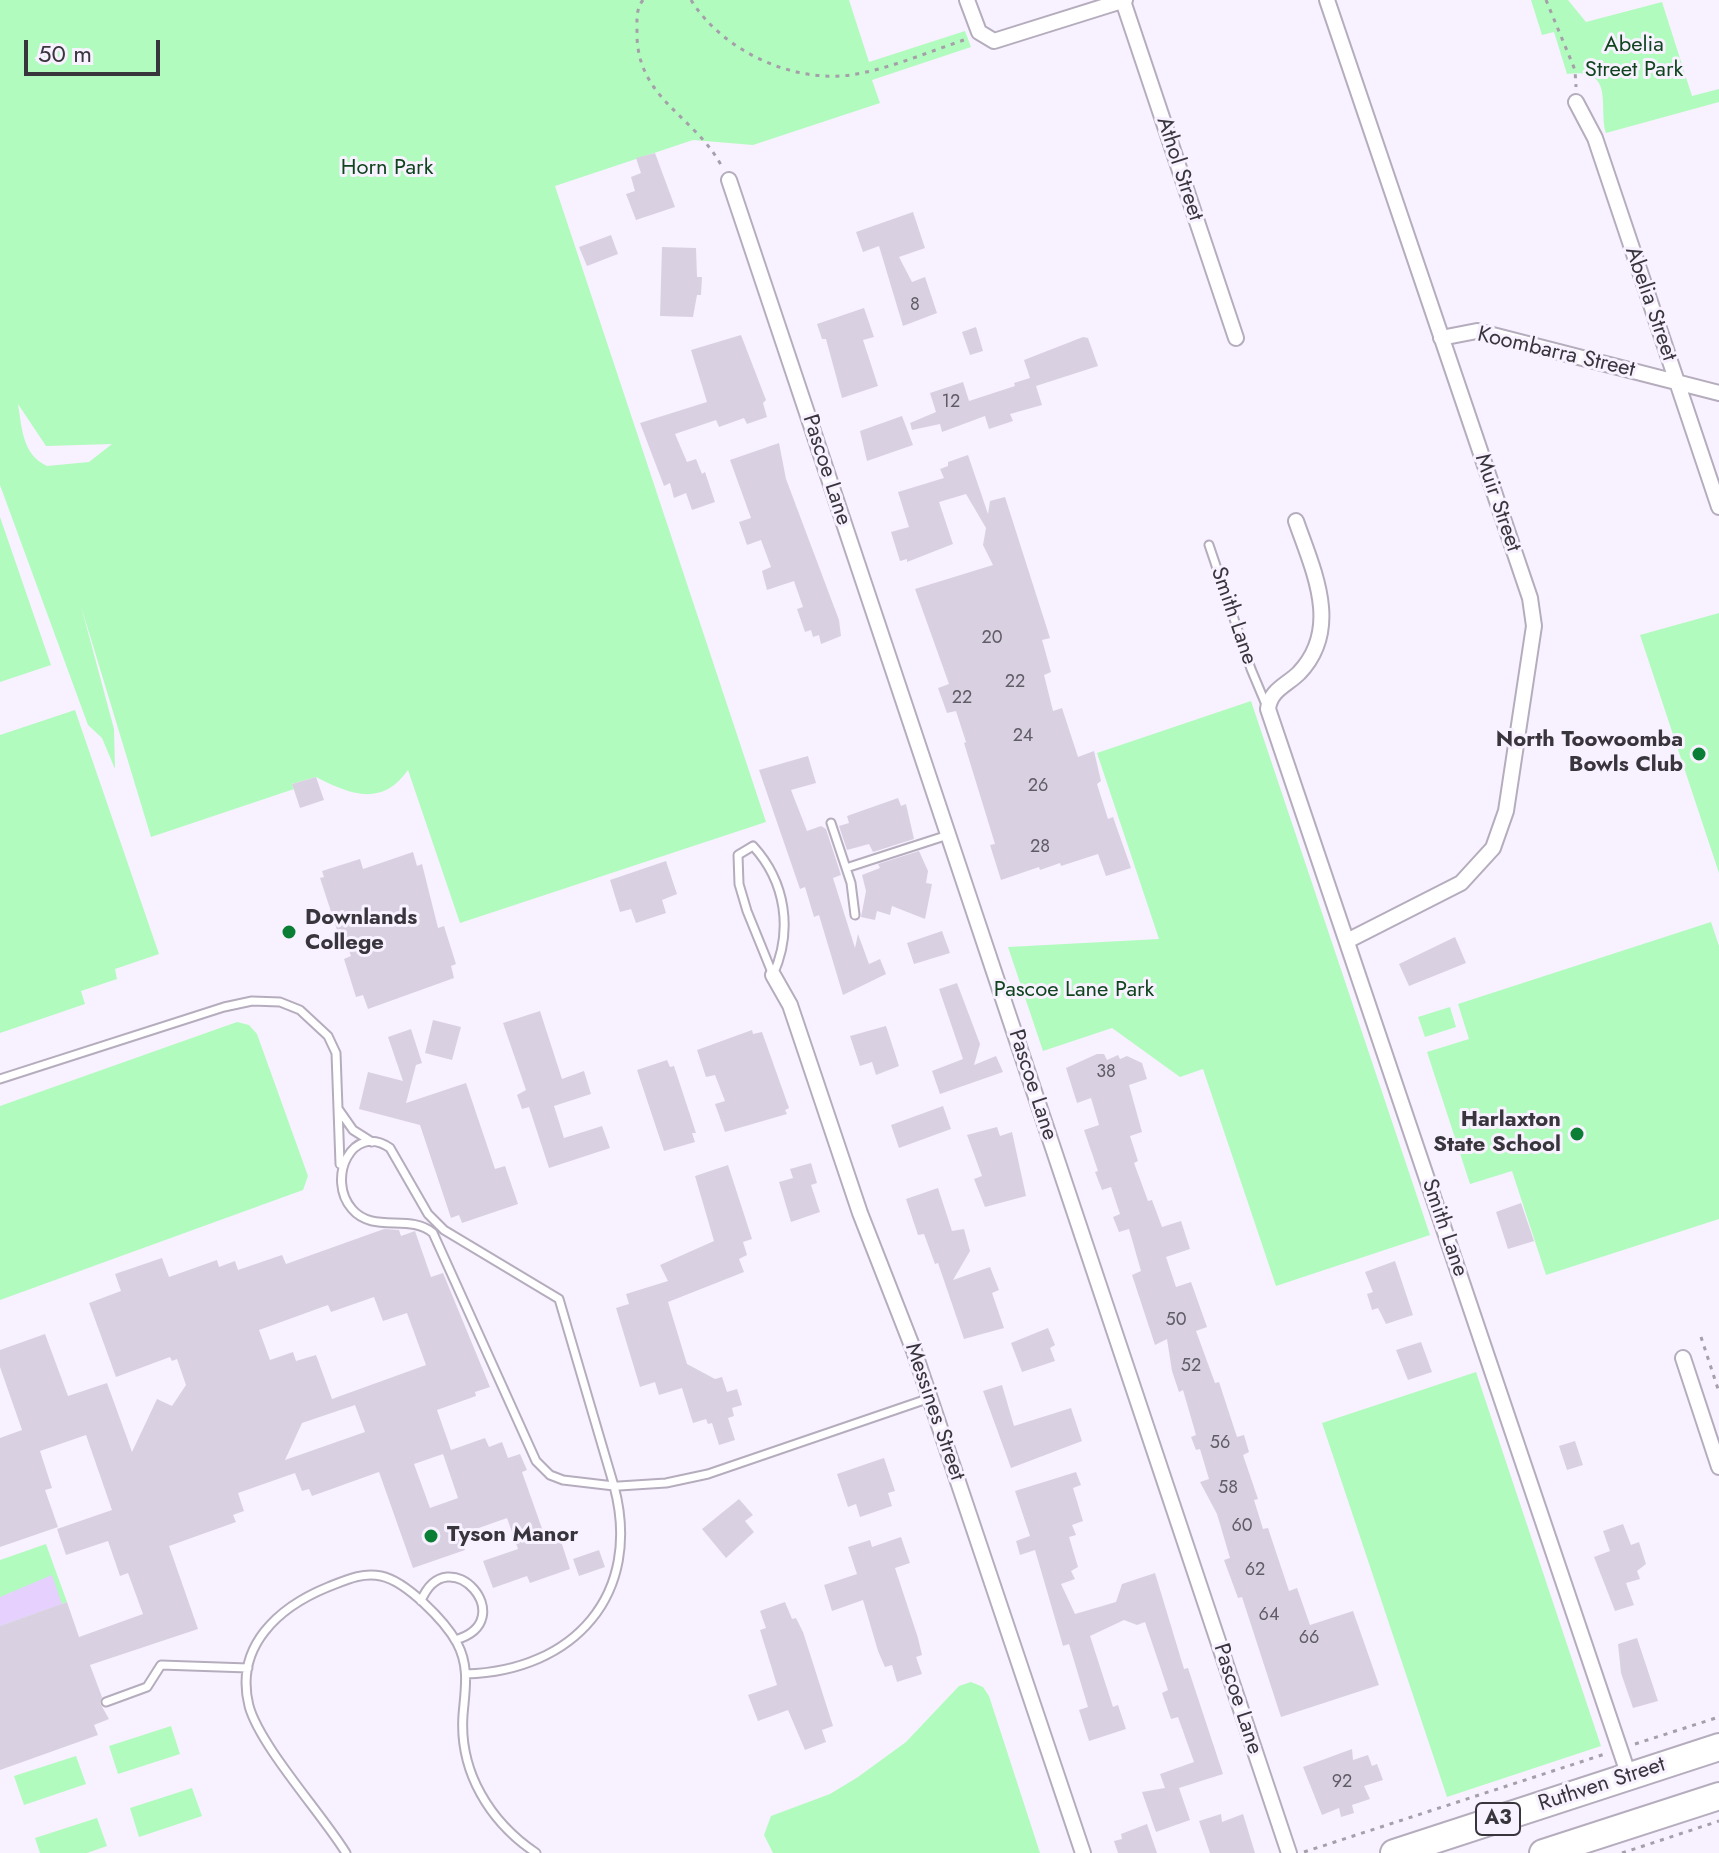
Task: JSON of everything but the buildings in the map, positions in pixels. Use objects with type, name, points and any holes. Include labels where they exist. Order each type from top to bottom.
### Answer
[{"type":"highway","name":"Ruthven Street","points":[[1394,1853],[1719,1747]]},
{"type":"highway","name":"A3","points":[[1543,1853],[1719,1796]]},
{"type":"street","points":[[967,0],[975,27],[988,40],[1005,40],[1124,0]]},
{"type":"street","name":"Athol Street","points":[[1124,0],[1236,338]]},
{"type":"street","name":"Muir Street","points":[[1327,0],[1530,598],[1533,641],[1506,811],[1493,848],[1461,883],[1347,941]]},
{"type":"street","name":"Abelia Street","points":[[1576,102],[1595,138],[1719,507]]},
{"type":"street","name":"Pascoe Lane","points":[[729,180],[1289,1853]]},
{"type":"street","name":"Koombarra Street","points":[[1441,338],[1477,331],[1719,393]]},
{"type":"street","points":[[1268,709],[1275,691],[1308,662],[1322,626],[1321,599],[1296,521]]},
{"type":"street","name":"Smith Lane","points":[[1268,709],[1629,1776]]},
{"type":"street","name":"Messines Street","points":[[773,975],[790,1005],[860,1213],[930,1398],[1083,1853]]},
{"type":"street","points":[[1683,1358],[1719,1467]]},
{"type":"lane","name":"Smith Lane","points":[[1209,545],[1251,669],[1268,709]]},
{"type":"lane","points":[[831,823],[846,868],[855,915]]},
{"type":"lane","points":[[846,868],[948,835]]},
{"type":"lane","points":[[753,846],[772,873],[785,908],[783,952],[773,975],[739,884],[738,855],[753,846]]},
{"type":"lane","points":[[0,1079],[224,1007],[252,1001],[280,1002],[308,1016],[332,1041],[336,1053],[342,1190],[356,1213],[372,1221],[421,1225],[433,1233],[536,1461],[550,1475],[614,1486],[666,1483],[708,1474],[930,1398]]},
{"type":"lane","points":[[338,1108],[353,1130],[372,1142]]},
{"type":"lane","points":[[341,1170],[349,1154],[372,1142],[381,1142],[397,1154],[428,1214],[444,1230],[559,1299],[614,1486],[621,1517],[621,1548],[615,1579],[603,1608],[588,1624],[540,1657],[510,1669],[466,1674]]},
{"type":"lane","points":[[346,1853],[255,1722],[248,1698],[248,1668],[258,1639],[279,1613],[299,1600],[354,1577],[386,1577],[421,1601],[455,1640],[466,1674],[463,1733],[476,1786],[507,1831],[536,1853]]},
{"type":"lane","points":[[421,1601],[430,1586],[446,1578],[463,1579],[477,1590],[483,1605],[480,1621],[471,1634],[455,1640]]},
{"type":"lane","points":[[106,1702],[150,1685],[161,1665],[248,1668]]},
{"type":"path","points":[[643,0],[638,7],[637,48],[648,77],[663,103],[710,146],[729,180]]},
{"type":"path","points":[[691,0],[704,22],[747,52],[787,70],[851,75],[968,39],[988,40]]},
{"type":"path","points":[[1546,0],[1575,70],[1576,102]]},
{"type":"path","points":[[1701,1337],[1719,1392]]},
{"type":"path","points":[[1302,1853],[1719,1717]]},
{"type":"path","points":[[1622,1853],[1719,1821]]},
{"type":"green space","name":"Horn Park","points":[[0,0],[849,0],[869,62],[965,31],[971,47],[872,80],[880,103],[753,145],[693,140],[555,186],[766,822],[460,923],[408,770],[388,789],[365,794],[341,789],[316,777],[292,784],[294,789],[151,837],[81,606],[114,729],[115,769],[102,738],[88,725],[0,485]],"holes":[[[18,404],[46,446],[112,444],[89,462],[47,466],[32,455],[28,447]]]},
{"type":"green space","name":"Abelia Street Park","points":[[1531,0],[1568,0],[1586,22],[1662,2],[1692,96],[1719,89],[1719,102],[1606,133],[1599,83],[1582,73],[1567,74],[1554,32],[1542,35]]},
{"type":"green space","points":[[0,517],[51,665],[0,682]]},
{"type":"green space","name":"North Toowoomba Bowls Club","points":[[1719,613],[1719,873],[1640,635]]},
{"type":"green space","name":"Pascoe Lane Park","points":[[1251,701],[1430,1235],[1276,1286],[1203,1069],[1180,1077],[1112,1028],[1043,1051],[1008,947],[1159,939],[1097,753]]},
{"type":"green space","points":[[75,710],[159,954],[115,969],[117,979],[81,991],[85,1004],[0,1033],[0,735]]},
{"type":"green space","name":"Harlaxton State School","points":[[1711,922],[1719,946],[1719,1219],[1546,1275],[1512,1171],[1470,1184],[1427,1052],[1469,1039],[1458,1004]]},
{"type":"green space","points":[[1450,1007],[1456,1027],[1425,1037],[1418,1017]]},
{"type":"green space","points":[[237,1022],[249,1025],[257,1034],[308,1176],[303,1190],[0,1300],[0,1106]]},
{"type":"green space","points":[[1476,1372],[1601,1746],[1447,1797],[1322,1423]]},
{"type":"green space","points":[[46,1544],[67,1602],[0,1626],[0,1560]]},
{"type":"green space","points":[[971,1682],[983,1687],[989,1696],[1040,1853],[773,1853],[764,1835],[771,1816],[830,1794],[858,1777],[906,1742],[959,1686]]},
{"type":"green space","points":[[171,1726],[180,1754],[118,1774],[109,1746]]},
{"type":"green space","points":[[76,1756],[86,1784],[24,1805],[14,1776]]},
{"type":"green space","points":[[192,1788],[202,1816],[139,1837],[130,1808]]},
{"type":"green space","points":[[97,1818],[107,1846],[87,1853],[40,1853],[35,1838]]},
{"type":"shaded area","points":[[52,1575],[62,1604],[0,1626],[0,1597]]},
{"type":"place","name":"North Toowoomba Bowls Club","points":[[1699,754]]},
{"type":"place","name":"Downlands College","points":[[289,932]]},
{"type":"place","name":"Harlaxton State School","points":[[1577,1134]]},
{"type":"place","name":"Tyson Manor","points":[[431,1536]]}]
